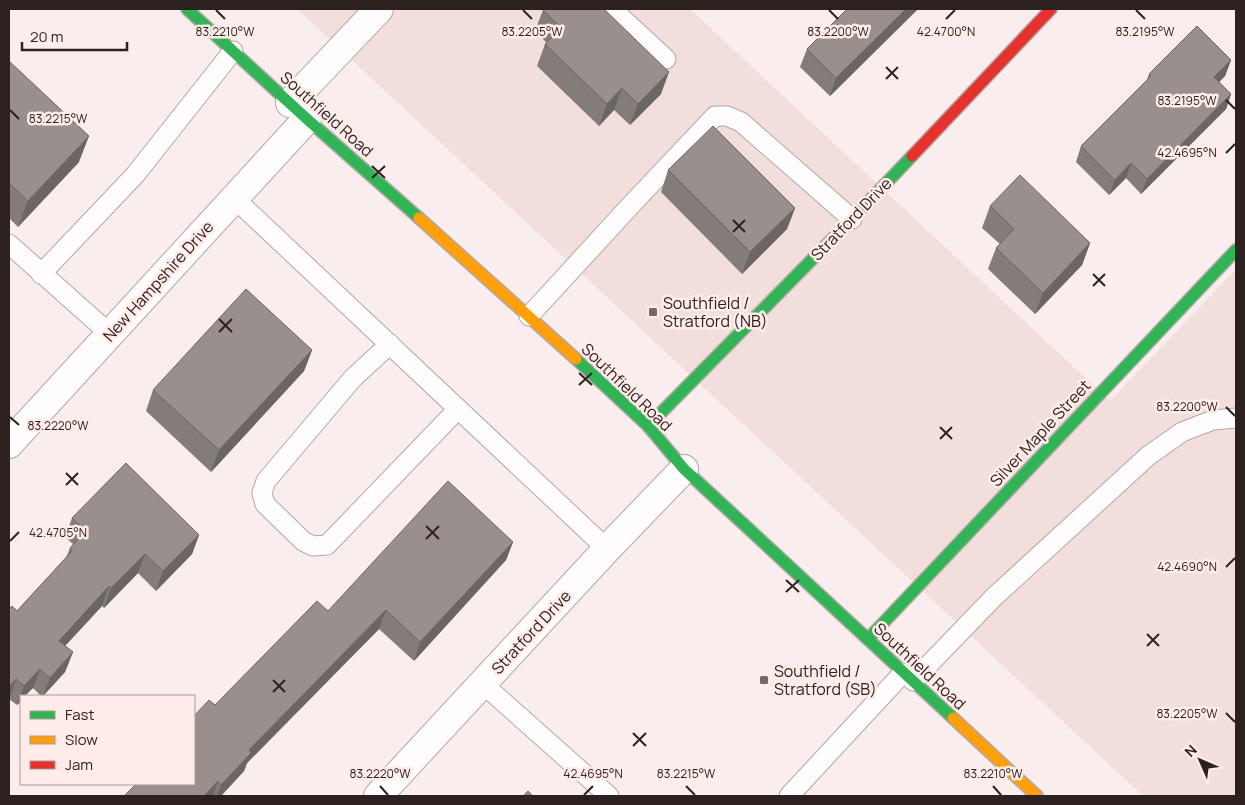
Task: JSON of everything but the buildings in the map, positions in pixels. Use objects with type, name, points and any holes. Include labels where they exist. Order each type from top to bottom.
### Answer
[{"type":"main road","name":"Southfield Road","points":[[187,9],[298,111],[529,316],[648,426],[684,469],[1037,796]]},
{"type":"main road","name":"Stratford Drive","points":[[648,426],[852,219],[1051,9]]},
{"type":"main road","name":"Silver Maple Street","points":[[868,639],[1236,250]]},
{"type":"street","name":"New Hampshire Drive","points":[[9,444],[234,198],[298,111],[379,9]]},
{"type":"street","name":"Stratford Drive","points":[[378,796],[607,549],[684,469]]},
{"type":"lane","points":[[612,9],[666,59]]},
{"type":"lane","points":[[41,274],[135,175],[233,51]]},
{"type":"lane","points":[[529,316],[716,116],[727,116],[741,122],[852,219]]},
{"type":"lane","points":[[234,198],[607,549]]},
{"type":"lane","points":[[9,244],[110,334]]},
{"type":"lane","points":[[390,344],[353,378],[266,481],[262,493],[266,504],[303,541],[313,546],[327,545],[458,409]]},
{"type":"lane","points":[[788,796],[908,677],[1148,456],[1182,432],[1213,420],[1236,418]]},
{"type":"lane","points":[[482,684],[609,796]]},
{"type":"shaded area","points":[[297,9],[690,9],[1110,401],[1236,269],[1236,796],[1143,796]]},
{"type":"traffic: fast","points":[[187,9],[419,218]]},
{"type":"traffic: fast","points":[[648,426],[912,156]]},
{"type":"traffic: fast","points":[[868,639],[1236,250]]},
{"type":"traffic: fast","points":[[576,359],[648,426],[684,469],[953,718]]},
{"type":"traffic: slow","points":[[419,218],[576,359]]},
{"type":"traffic: slow","points":[[953,718],[1037,796]]},
{"type":"traffic: jam","points":[[912,156],[1051,9]]},
{"type":"place","name":"Southfield / Stratford (NB)","points":[[653,312]]},
{"type":"place","name":"Southfield / Stratford (SB)","points":[[764,680]]}]
